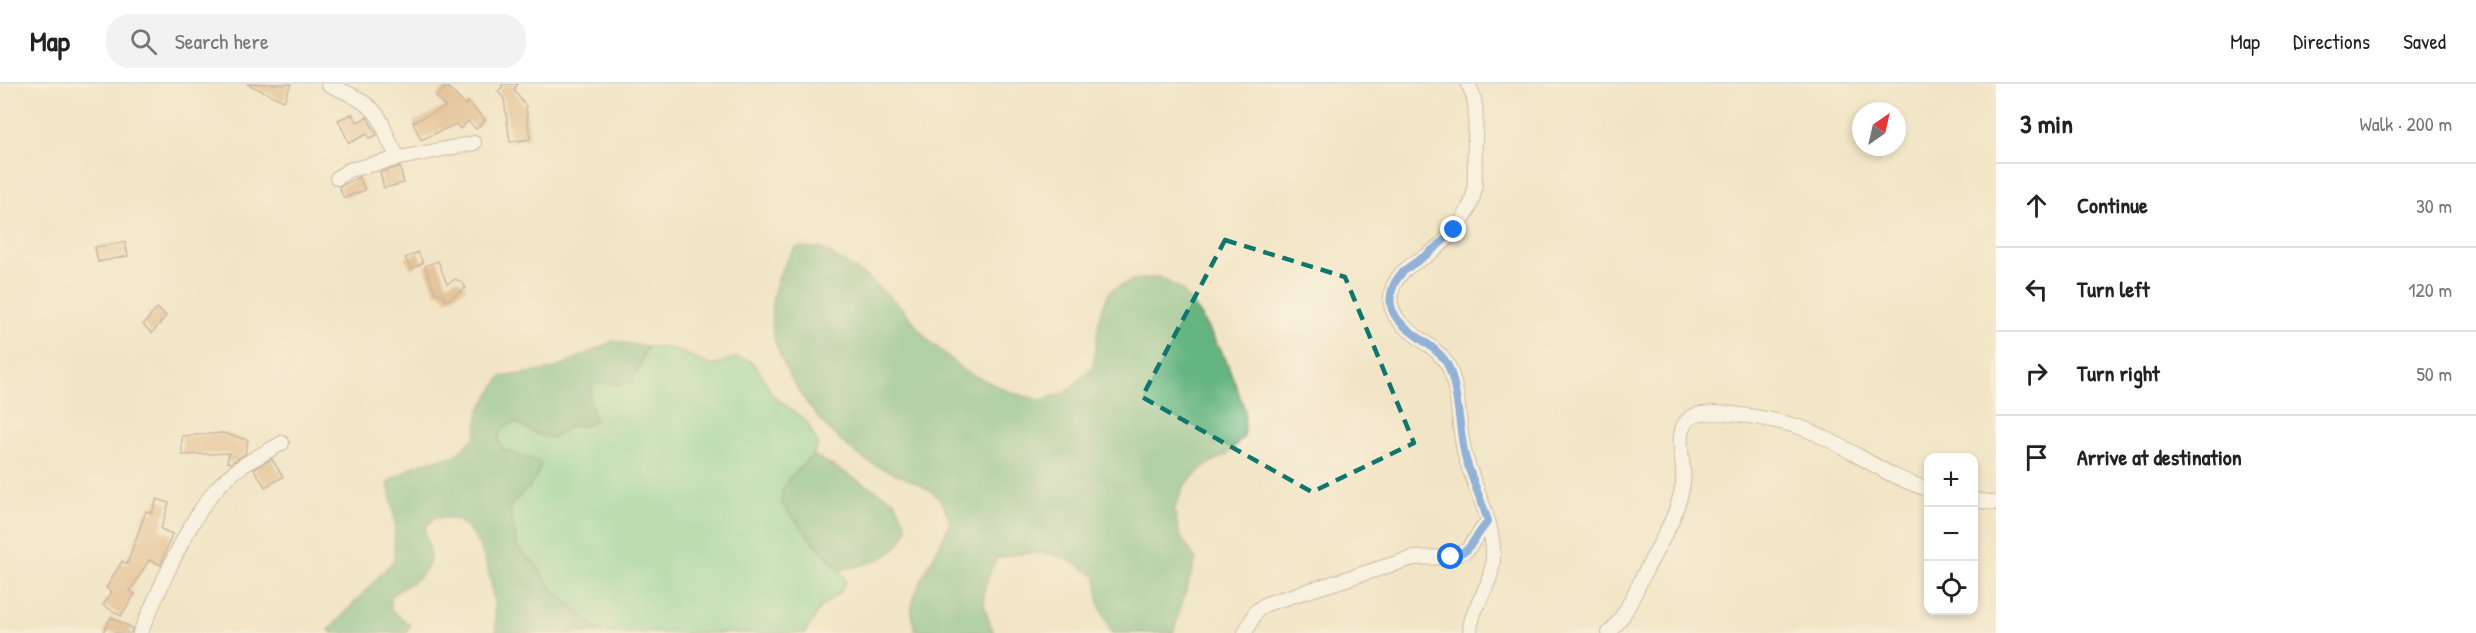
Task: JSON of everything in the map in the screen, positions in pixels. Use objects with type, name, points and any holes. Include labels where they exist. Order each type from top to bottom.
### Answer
[{"type":"street","points":[[328,84],[371,109],[380,119],[392,151],[400,158]]},
{"type":"street","points":[[1468,84],[1474,96],[1476,111],[1474,193],[1467,212],[1454,230],[1428,254],[1413,262],[1398,276],[1391,300],[1392,313],[1438,352],[1450,370],[1466,457],[1488,521],[1494,555],[1491,580],[1474,613],[1470,633]]},
{"type":"street","points":[[337,178],[349,170],[474,143]]},
{"type":"street","points":[[1610,633],[1628,606],[1669,530],[1677,508],[1685,472],[1681,438],[1689,418],[1710,412],[1802,428],[1884,472],[1924,487]]},
{"type":"street","points":[[140,633],[181,544],[218,487],[245,464],[282,443]]},
{"type":"street","points":[[1978,501],[1996,503]]},
{"type":"street","points":[[1245,633],[1256,611],[1266,604],[1413,558],[1451,557],[1467,550],[1488,521]]},
{"type":"highlighted area","points":[[1225,240],[1345,277],[1414,443],[1312,492],[1142,397]]},
{"type":"green space","points":[[796,247],[821,248],[867,277],[906,312],[926,338],[966,372],[1013,393],[1040,400],[1066,393],[1093,366],[1100,314],[1110,291],[1133,280],[1159,277],[1181,289],[1197,310],[1226,360],[1245,410],[1244,436],[1227,455],[1204,466],[1184,486],[1174,510],[1180,536],[1196,559],[1173,633],[1112,633],[1099,604],[1096,577],[1060,557],[1037,553],[1024,553],[996,559],[987,580],[984,596],[986,612],[994,633],[914,631],[912,608],[917,589],[950,522],[945,508],[936,495],[910,480],[873,464],[846,446],[830,431],[809,406],[785,367],[772,328],[772,308],[775,288],[783,267]]},
{"type":"green space","points":[[613,341],[647,347],[631,383],[593,384],[589,396],[595,421],[584,426],[571,426],[552,438],[539,435],[515,422],[504,427],[498,438],[502,449],[541,463],[534,481],[511,504],[510,515],[518,548],[536,565],[551,587],[601,633],[496,633],[492,589],[479,545],[459,521],[435,518],[425,527],[430,554],[427,568],[417,579],[391,596],[390,609],[410,625],[407,633],[332,633],[329,630],[394,560],[395,520],[388,482],[416,465],[456,455],[476,436],[479,411],[501,377],[554,369]]},
{"type":"green space","points":[[647,347],[674,349],[712,366],[737,357],[750,361],[759,370],[772,395],[806,421],[818,444],[813,455],[788,480],[807,536],[840,570],[846,581],[840,592],[820,608],[805,633],[601,633],[551,587],[536,565],[518,548],[510,515],[511,503],[531,486],[502,449],[498,438],[504,427],[515,422],[539,435],[552,438],[571,426],[584,426],[595,421],[589,396],[593,384],[606,380],[618,385],[637,373]]},
{"type":"green space","points":[[813,455],[895,501],[907,527],[898,546],[882,558],[840,570],[781,504],[782,491],[788,480]]},
{"type":"building","points":[[247,84],[291,84],[284,101]]},
{"type":"building","points":[[502,84],[518,84],[514,90],[526,107],[530,139],[510,142],[504,99],[498,91]]},
{"type":"building","points":[[447,86],[465,105],[468,102],[485,120],[476,129],[468,121],[460,129],[456,124],[421,140],[413,122],[445,107],[436,96]]},
{"type":"building","points":[[352,114],[357,122],[367,117],[377,135],[369,138],[367,134],[349,143],[338,120]]},
{"type":"building","points":[[400,167],[404,183],[384,188],[380,172]]},
{"type":"building","points":[[359,177],[365,190],[344,198],[339,187]]},
{"type":"building","points":[[125,242],[128,256],[98,262],[95,247]]},
{"type":"building","points":[[418,252],[423,263],[411,269],[405,258]]},
{"type":"building","points":[[438,261],[447,284],[455,279],[462,282],[466,288],[446,301],[443,295],[435,292],[425,266]]},
{"type":"building","points":[[157,308],[166,316],[152,333],[143,325]]},
{"type":"building","points":[[223,433],[248,440],[245,454],[231,463],[227,462],[229,453],[182,455],[182,436]]},
{"type":"building","points":[[272,459],[283,477],[265,487],[254,469]]},
{"type":"building","points":[[157,499],[169,503],[161,529],[172,534],[161,565],[149,560],[130,591],[135,594],[121,616],[103,605],[112,592],[106,588],[122,561],[127,564],[146,511],[152,513]]},
{"type":"building","points":[[111,617],[132,628],[131,633],[103,633]]},
{"type":"route","points":[[1451,557],[1467,550],[1488,521],[1466,457],[1450,370],[1438,352],[1392,313],[1391,300],[1392,290],[1398,276],[1413,262],[1428,254],[1454,230]]}]
